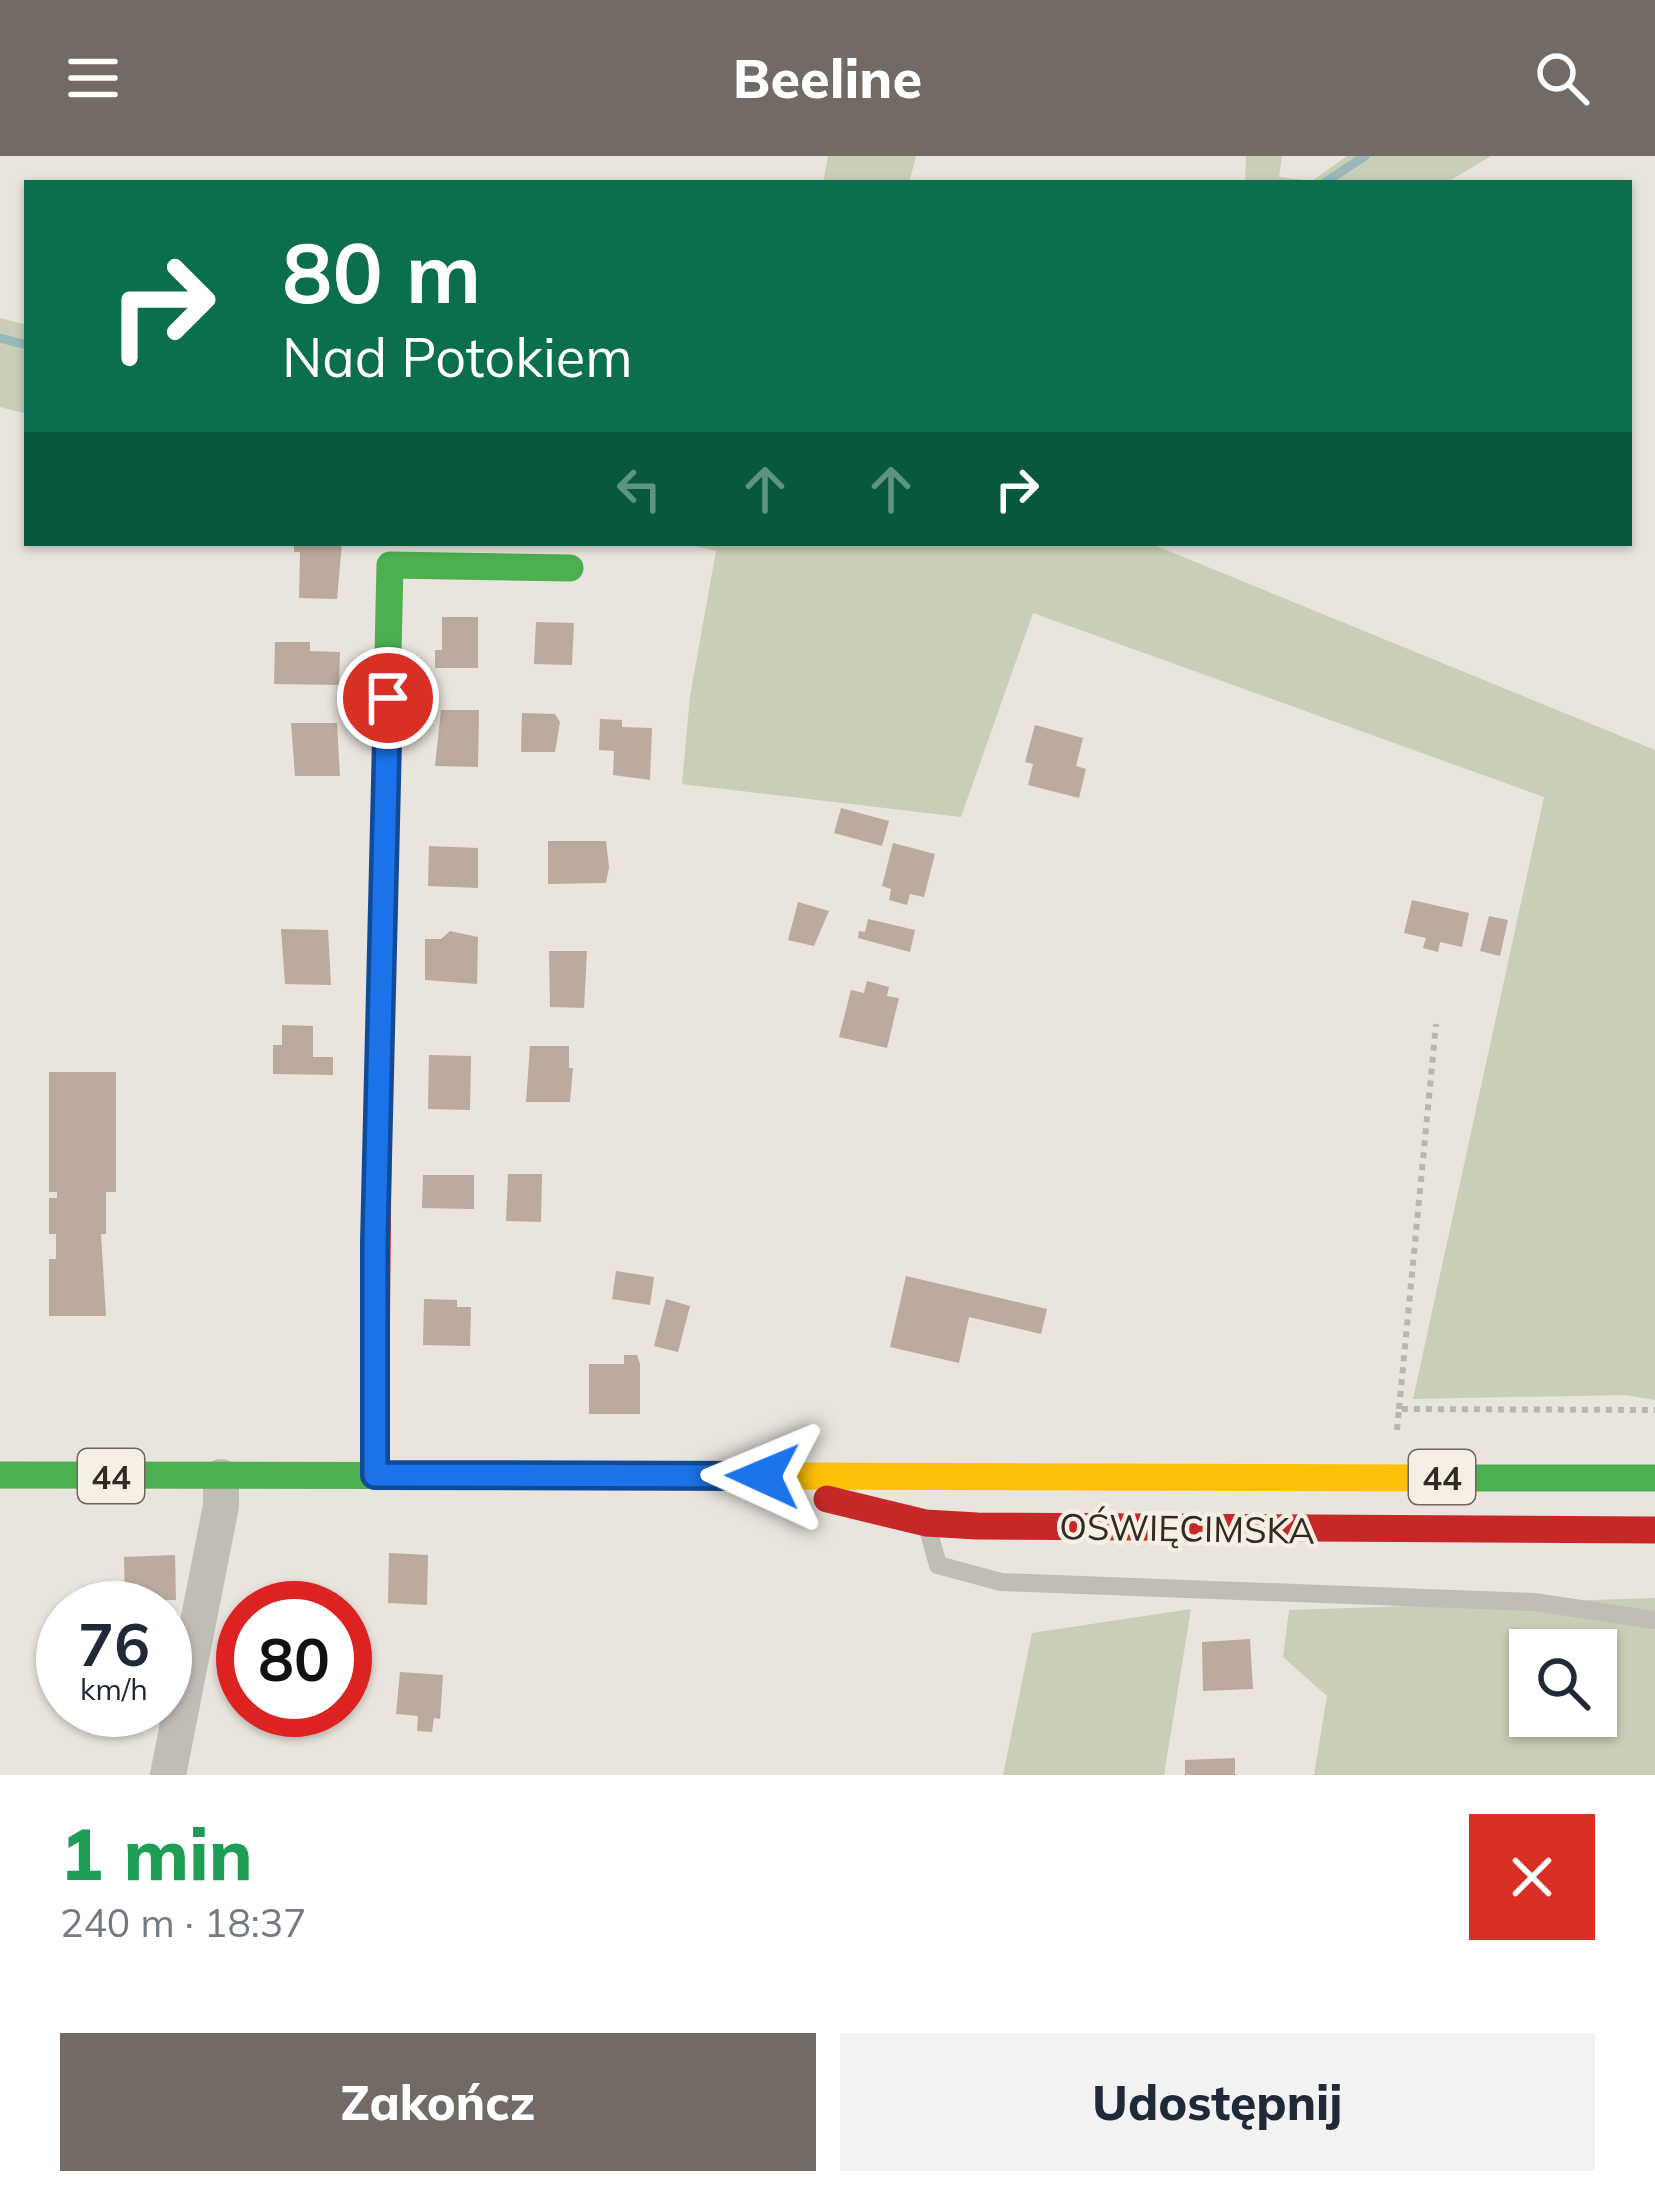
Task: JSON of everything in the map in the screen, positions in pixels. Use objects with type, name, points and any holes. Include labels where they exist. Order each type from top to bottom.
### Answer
[{"type":"main road","points":[[375,1475],[375,1242],[390,565],[570,568]]},
{"type":"main road","name":"OŚWIĘCIMSKA","points":[[0,1475],[1655,1478]]},
{"type":"main road","name":"OŚWIĘCIMSKA","points":[[730,1476],[926,1523],[1372,1531],[1653,1529]]},
{"type":"street","points":[[168,1775],[221,1506],[221,1477]]},
{"type":"lane","points":[[926,1523],[938,1564],[1001,1582],[1534,1602],[1655,1620]]},
{"type":"path","points":[[1396,1434],[1436,1024]]},
{"type":"path","points":[[1399,1409],[1655,1410]]},
{"type":"green space","points":[[828,156],[916,156],[910,180],[824,180]]},
{"type":"green space","points":[[1246,156],[1282,156],[1279,177],[1304,180],[1245,180]]},
{"type":"green space","points":[[1347,156],[1491,156],[1451,180],[1313,180]]},
{"type":"green space","points":[[0,318],[24,324],[24,413],[0,407]]},
{"type":"green space","points":[[695,546],[1156,546],[1655,750],[1655,1400],[1625,1395],[1413,1399],[1544,797],[1033,613],[961,817],[682,784],[690,696],[716,551]]},
{"type":"green space","points":[[1655,1598],[1655,1775],[1314,1775],[1327,1696],[1283,1657],[1289,1610]]},
{"type":"green space","points":[[1191,1609],[1164,1775],[1003,1775],[1032,1633]]},
{"type":"building","points":[[294,546],[342,546],[337,599],[299,598],[300,552],[294,552]]},
{"type":"building","points":[[442,617],[478,617],[478,668],[435,668],[435,650],[442,650]]},
{"type":"building","points":[[536,622],[574,623],[572,665],[534,664]]},
{"type":"building","points":[[275,642],[310,642],[310,651],[340,652],[339,685],[274,684]]},
{"type":"building","points":[[441,710],[479,710],[478,767],[435,766]]},
{"type":"building","points":[[522,713],[555,714],[560,722],[555,752],[521,752]]},
{"type":"building","points":[[600,719],[622,720],[622,727],[652,728],[650,780],[613,775],[614,751],[599,750]]},
{"type":"building","points":[[291,723],[337,723],[340,776],[295,776]]},
{"type":"building","points":[[1035,725],[1083,738],[1076,766],[1086,769],[1079,798],[1028,785],[1033,764],[1025,762]]},
{"type":"building","points":[[841,808],[889,821],[882,846],[834,833]]},
{"type":"building","points":[[548,841],[606,841],[606,883],[548,884]]},
{"type":"building","points":[[893,843],[935,854],[924,897],[910,894],[907,905],[889,900],[891,889],[882,886]]},
{"type":"building","points":[[429,846],[478,848],[478,888],[428,886]]},
{"type":"building","points":[[1412,900],[1469,913],[1462,947],[1440,942],[1438,952],[1423,948],[1426,938],[1404,933]]},
{"type":"building","points":[[798,902],[829,911],[814,946],[788,940]]},
{"type":"building","points":[[1489,916],[1508,920],[1500,956],[1480,951]]},
{"type":"building","points":[[868,919],[915,930],[910,952],[858,938]]},
{"type":"building","points":[[281,929],[328,930],[331,985],[285,984]]},
{"type":"building","points":[[450,931],[478,937],[477,984],[425,980],[425,939],[441,939]]},
{"type":"building","points":[[549,951],[587,951],[584,1008],[550,1007]]},
{"type":"building","points":[[867,981],[889,987],[887,996],[899,998],[887,1048],[839,1037],[851,990],[864,993]]},
{"type":"building","points":[[282,1025],[313,1026],[313,1057],[333,1057],[333,1075],[273,1074],[273,1045],[282,1045]]},
{"type":"building","points":[[530,1046],[569,1046],[569,1068],[573,1068],[570,1102],[526,1102]]},
{"type":"building","points":[[429,1055],[471,1056],[470,1110],[428,1109]]},
{"type":"building","points":[[49,1072],[116,1072],[116,1192],[106,1192],[106,1234],[101,1234],[106,1316],[49,1316],[49,1259],[56,1259],[56,1234],[49,1234],[49,1198],[57,1198],[57,1192],[49,1192]]},
{"type":"building","points":[[508,1174],[542,1174],[541,1222],[506,1221]]},
{"type":"building","points":[[423,1175],[474,1175],[474,1209],[422,1208]]},
{"type":"building","points":[[616,1271],[654,1277],[650,1305],[612,1299]]},
{"type":"building","points":[[906,1276],[1047,1309],[1041,1334],[969,1317],[959,1363],[890,1347]]},
{"type":"building","points":[[424,1299],[457,1300],[457,1307],[471,1307],[470,1346],[423,1345]]},
{"type":"building","points":[[666,1299],[690,1306],[678,1352],[654,1346]]},
{"type":"building","points":[[624,1355],[637,1355],[640,1364],[640,1414],[589,1414],[589,1364],[624,1364]]},
{"type":"building","points":[[389,1553],[428,1555],[427,1605],[388,1603]]},
{"type":"building","points":[[175,1555],[176,1581],[125,1581],[124,1557]]},
{"type":"building","points":[[1250,1639],[1253,1689],[1203,1691],[1202,1642]]},
{"type":"building","points":[[400,1672],[443,1675],[440,1719],[434,1718],[432,1732],[417,1731],[418,1716],[396,1714]]},
{"type":"building","points":[[1235,1758],[1235,1775],[1185,1775],[1185,1760]]},
{"type":"waterway","points":[[1329,180],[1365,156]]},
{"type":"waterway","points":[[0,338],[24,344]]},
{"type":"traffic: fast","points":[[379,1053],[390,565],[570,568]]},
{"type":"traffic: fast","points":[[0,1475],[788,1476]]},
{"type":"traffic: fast","points":[[1422,1478],[1655,1478]]},
{"type":"traffic: slow","points":[[788,1476],[1422,1478]]},
{"type":"traffic: jam","points":[[375,1475],[379,1053]]},
{"type":"traffic: jam","points":[[827,1499],[926,1523],[977,1526],[1655,1530]]},
{"type":"route","points":[[388,698],[375,1242],[375,1475],[763,1476]]}]
